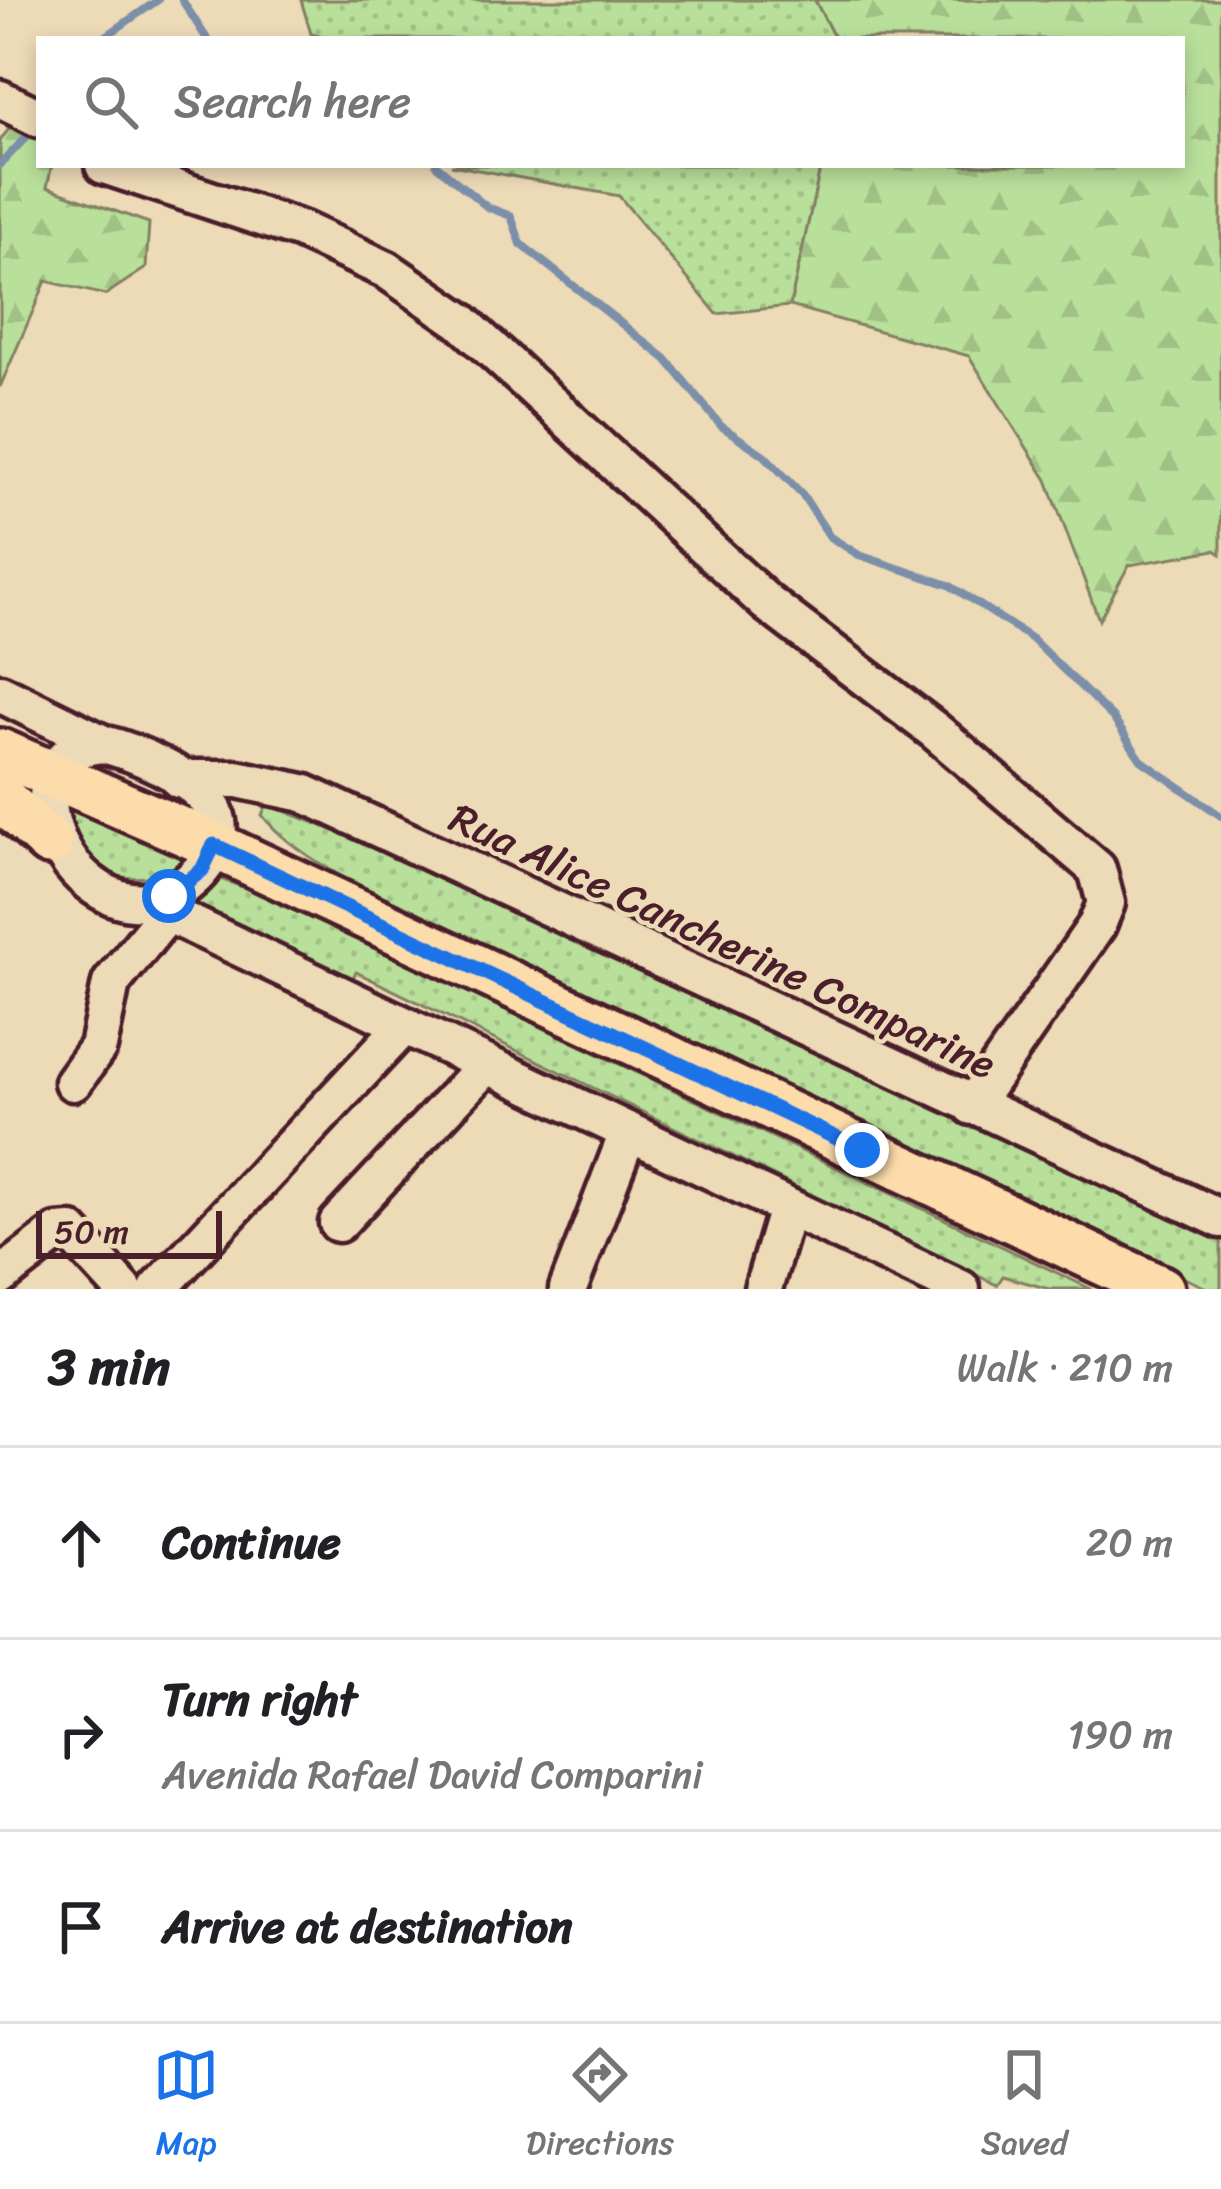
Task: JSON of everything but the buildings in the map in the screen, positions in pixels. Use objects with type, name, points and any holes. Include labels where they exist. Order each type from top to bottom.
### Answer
[{"type":"main road","points":[[0,752],[214,845],[1161,1289]]},
{"type":"main road","points":[[0,797],[49,842]]},
{"type":"street","points":[[0,99],[36,117]]},
{"type":"street","points":[[113,168],[302,230],[426,295],[532,385],[767,603],[934,730],[1096,868],[1106,903],[1097,925],[972,1106]]},
{"type":"street","points":[[0,693],[179,778],[207,799],[217,829],[214,845],[188,886],[155,909],[112,983],[98,1047],[74,1082]]},
{"type":"street","points":[[103,744],[56,758],[46,772],[43,816],[49,842],[67,865],[97,886],[155,909],[962,1289]]},
{"type":"street","name":"Rua Alice Cancherine Comparine","points":[[179,778],[253,781],[303,793],[1221,1219]]},
{"type":"street","points":[[158,1289],[404,1026]]},
{"type":"street","points":[[338,1223],[485,1066]]},
{"type":"street","points":[[568,1289],[628,1133]]},
{"type":"street","points":[[763,1289],[787,1208]]},
{"type":"street","points":[[0,1277],[57,1233],[71,1232],[81,1237],[123,1289]]},
{"type":"green space","points":[[301,0],[815,0],[833,36],[323,36],[311,34]]},
{"type":"green space","points":[[815,0],[1221,0],[1221,554],[1215,550],[1129,565],[1099,620],[1047,480],[969,356],[790,306],[820,168],[1185,168],[1185,36],[833,36]]},
{"type":"green space","points":[[21,112],[36,125],[36,168],[51,168],[47,187],[149,223],[146,268],[105,295],[46,281],[0,387],[0,141]]},
{"type":"green space","points":[[467,168],[820,168],[790,306],[717,314],[619,196]]},
{"type":"green space","points":[[267,804],[417,864],[1221,1237],[1221,1289],[1209,1289],[1124,1251],[784,1093],[374,894],[299,850],[262,815]]},
{"type":"green space","points":[[60,805],[184,858],[160,874],[115,876],[89,862],[80,851]]},
{"type":"green space","points":[[218,878],[269,897],[1091,1289],[1049,1289],[1003,1276],[997,1285],[356,972],[345,992],[199,911],[198,889]]},
{"type":"waterway","points":[[106,36],[158,0]]},
{"type":"waterway","points":[[182,0],[205,36]]},
{"type":"waterway","points":[[0,165],[27,136]]},
{"type":"waterway","points":[[440,168],[487,207],[511,216],[521,244],[666,359],[721,426],[764,455],[802,494],[830,537],[859,555],[949,585],[1032,639],[1113,718],[1141,760],[1221,816]]},
{"type":"route","points":[[169,896],[188,886],[214,845],[862,1150]]}]
